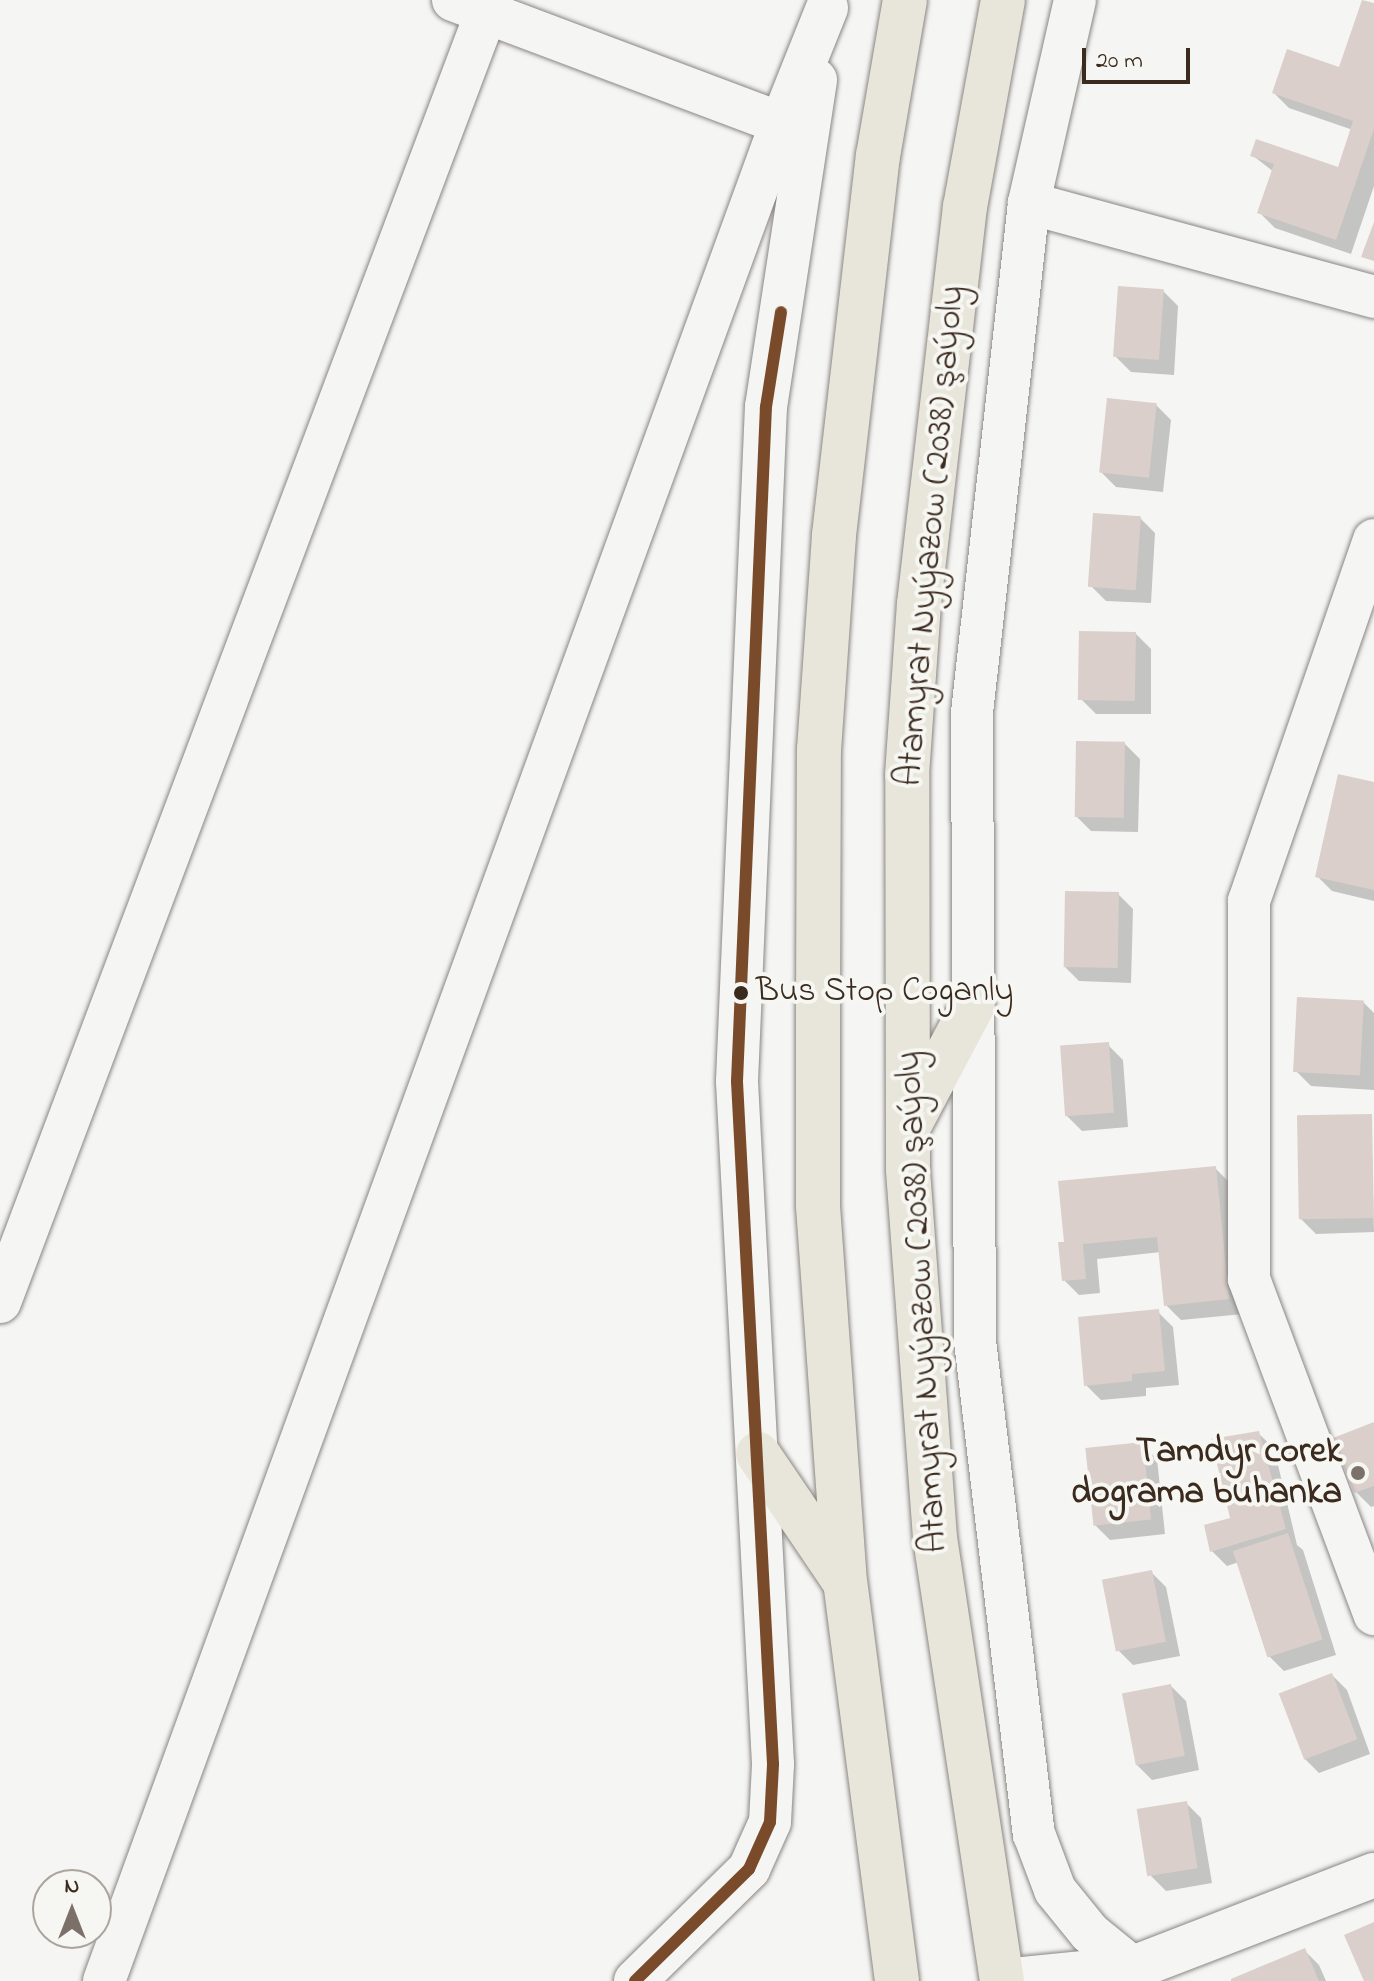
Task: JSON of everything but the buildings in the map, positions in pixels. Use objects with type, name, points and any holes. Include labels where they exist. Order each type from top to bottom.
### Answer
[{"type":"main road","points":[[897,1981],[845,1583],[818,1205],[819,750],[834,535],[861,290],[878,156],[905,0]]},
{"type":"main road","name":"Atamyrat Nyýazow (2038) şaýoly","points":[[1002,1981],[935,1538],[907,1129],[907,775],[919,604],[965,207],[1003,0]]},
{"type":"main road","points":[[907,1129],[973,1005]]},
{"type":"main road","points":[[758,1454],[845,1583]]},
{"type":"street","points":[[1075,0],[1029,203],[972,713],[975,1341],[1034,1834],[1055,1890],[1090,1933],[1131,1974]]},
{"type":"street","points":[[0,1302],[477,4],[781,123]]},
{"type":"street","points":[[104,1981],[781,123],[826,13]]},
{"type":"street","points":[[635,1981],[749,1869],[770,1822],[773,1764],[737,1081],[766,407],[826,13]]},
{"type":"street","points":[[1029,203],[1374,297]]},
{"type":"street","points":[[1374,540],[1249,901],[1249,1279],[1374,1614]]},
{"type":"street","points":[[1002,1981],[1131,1974],[1374,1875]]},
{"type":"transit line","points":[[635,1981],[749,1869],[770,1822],[773,1764],[737,1081],[766,407],[781,312]]},
{"type":"place","name":"Bus Stop Coganly","points":[[741,993]]},
{"type":"place","name":"Tamdyr corek dograma buhanka","points":[[1358,1473]]}]
